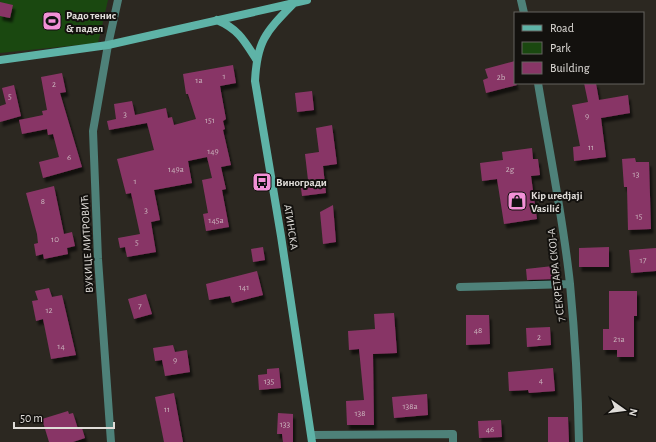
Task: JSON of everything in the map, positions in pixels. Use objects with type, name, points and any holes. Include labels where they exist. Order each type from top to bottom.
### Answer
[{"type":"street","name":"ВУКИЦЕ МИТРОВИЋ","points":[[111,442],[98,259],[92,131],[118,0]]},
{"type":"street","points":[[0,60],[108,45],[307,0]]},
{"type":"street","points":[[521,0],[524,12]]},
{"type":"street","name":"АТИНСКА","points":[[294,3],[271,26],[264,38],[256,59],[255,81],[312,439]]},
{"type":"street","points":[[217,20],[231,26],[243,37],[256,59]]},
{"type":"street","name":"7 СЕКРЕТАРА СКОЈ-А","points":[[538,84],[562,226],[570,284],[578,388],[579,442]]},
{"type":"street","points":[[460,287],[570,284]]},
{"type":"street","points":[[312,439],[453,438]]},
{"type":"green space","name":"Радо тенис & падел","points":[[0,0],[108,0],[98,43],[0,53]]},
{"type":"building","points":[[0,2],[13,5],[10,18],[0,16]]},
{"type":"building","points":[[514,61],[514,84],[517,85],[486,93],[483,80],[488,78],[485,69]]},
{"type":"building","points":[[233,65],[236,83],[220,86],[226,119],[223,121],[225,129],[223,130],[231,165],[221,167],[226,189],[222,190],[229,227],[206,231],[203,214],[208,213],[202,180],[212,178],[207,157],[188,161],[192,183],[154,190],[160,220],[151,222],[156,252],[127,257],[125,247],[120,248],[118,238],[140,234],[131,193],[126,194],[117,159],[154,150],[147,123],[109,130],[107,121],[116,119],[114,104],[132,101],[135,115],[166,108],[168,118],[172,117],[174,125],[196,119],[188,94],[186,94],[183,74]]},
{"type":"building","points":[[62,73],[66,92],[60,93],[82,167],[43,178],[39,162],[59,157],[53,134],[48,135],[47,129],[22,134],[19,120],[43,115],[42,111],[47,110],[41,77]]},
{"type":"building","points":[[584,84],[596,84],[599,100],[628,95],[630,113],[601,118],[606,157],[574,161],[573,147],[580,146],[572,105],[588,102]]},
{"type":"building","points":[[14,85],[21,116],[0,122],[0,106],[6,104],[2,88]]},
{"type":"building","points":[[312,91],[314,110],[297,112],[295,93]]},
{"type":"building","points":[[332,125],[337,164],[323,166],[326,193],[302,196],[300,181],[308,180],[305,154],[319,152],[316,128]]},
{"type":"building","points":[[532,148],[533,159],[538,159],[540,175],[531,176],[537,219],[504,224],[497,179],[482,181],[480,163],[503,160],[502,152]]},
{"type":"building","points":[[635,158],[636,162],[649,162],[651,229],[628,230],[627,187],[624,187],[622,159]]},
{"type":"building","points":[[54,186],[64,234],[72,232],[75,246],[67,248],[68,254],[44,259],[43,254],[36,256],[34,244],[38,243],[37,234],[26,193]]},
{"type":"building","points":[[333,205],[336,242],[323,244],[320,212]]},
{"type":"building","points":[[263,247],[265,260],[253,262],[251,249]]},
{"type":"building","points":[[609,247],[609,267],[579,267],[579,248]]},
{"type":"building","points":[[656,248],[656,271],[631,273],[629,250]]},
{"type":"building","points":[[553,266],[554,279],[527,280],[526,269]]},
{"type":"building","points":[[257,271],[263,295],[232,303],[230,296],[209,300],[206,284]]},
{"type":"building","points":[[49,288],[52,297],[62,295],[76,355],[51,359],[43,319],[36,321],[32,301],[38,300],[35,291]]},
{"type":"building","points":[[609,291],[637,291],[637,316],[634,316],[634,357],[617,357],[617,350],[603,350],[603,329],[609,329]]},
{"type":"building","points":[[146,294],[152,314],[134,319],[128,299]]},
{"type":"building","points":[[394,313],[397,353],[373,354],[374,425],[347,425],[346,401],[364,400],[359,349],[349,350],[348,331],[375,329],[374,314]]},
{"type":"building","points":[[466,315],[489,315],[490,344],[466,345]]},
{"type":"building","points":[[550,327],[551,345],[527,347],[526,328]]},
{"type":"building","points":[[173,345],[175,352],[187,350],[190,372],[165,376],[162,360],[155,361],[153,348]]},
{"type":"building","points":[[279,368],[281,388],[259,390],[258,375],[267,374],[267,369]]},
{"type":"building","points":[[553,368],[555,391],[529,393],[528,390],[509,391],[508,372]]},
{"type":"building","points":[[174,393],[183,442],[164,442],[155,397]]},
{"type":"building","points":[[427,394],[428,415],[394,418],[392,397]]},
{"type":"building","points":[[68,411],[69,414],[73,413],[78,429],[82,428],[85,438],[73,442],[49,442],[42,419]]},
{"type":"building","points":[[278,413],[293,414],[293,442],[283,442],[282,434],[277,434]]},
{"type":"building","points":[[548,417],[568,417],[569,442],[548,442]]},
{"type":"building","points":[[501,420],[502,437],[479,438],[478,421]]},
{"type":"place","name":"Радо тенис & падел","points":[[52,21]]},
{"type":"place","name":"Виногради","points":[[262,182]]},
{"type":"place","name":"Kip uredjaji Vasilić","points":[[517,201]]}]
